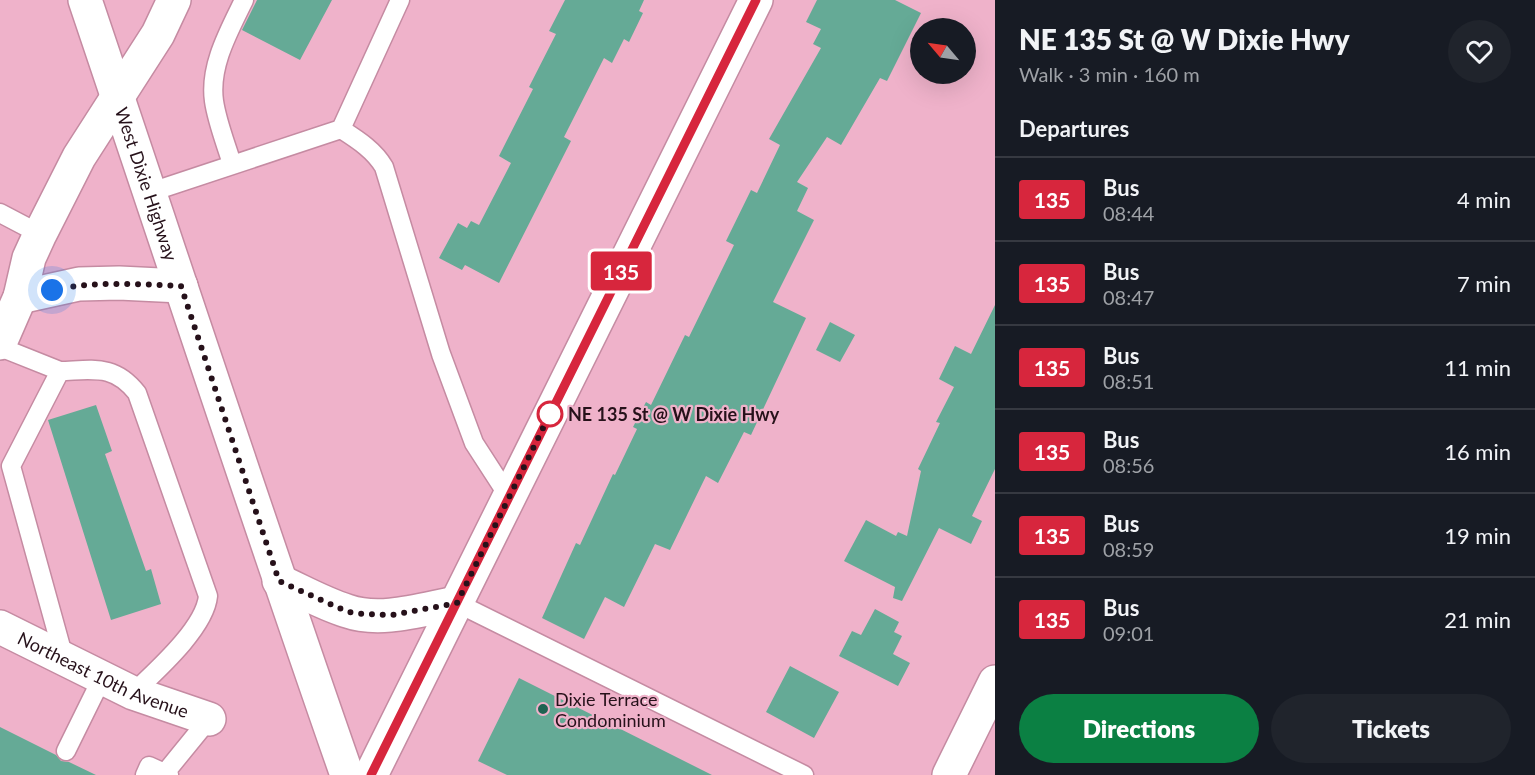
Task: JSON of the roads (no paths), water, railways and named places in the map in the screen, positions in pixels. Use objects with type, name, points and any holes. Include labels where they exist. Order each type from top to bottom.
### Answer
[{"type":"main road","name":"West Dixie Highway","points":[[85,0],[279,581],[347,775]]},
{"type":"main road","points":[[0,343],[20,297],[29,258],[40,234],[80,157],[158,34],[174,0]]},
{"type":"main road","points":[[371,775],[756,0]]},
{"type":"main road","points":[[20,297],[79,284],[120,283],[181,286]]},
{"type":"main road","points":[[279,581],[348,612],[363,614],[392,615],[457,603]]},
{"type":"main road","name":"Northeast 10th Avenue","points":[[0,627],[133,693],[209,719]]},
{"type":"main road","points":[[949,775],[995,682]]},
{"type":"lane","points":[[232,164],[214,101],[215,70],[223,45],[244,0]]},
{"type":"lane","points":[[150,192],[341,129],[400,0]]},
{"type":"lane","points":[[341,129],[368,147],[384,167],[441,354],[474,443],[509,497]]},
{"type":"lane","points":[[0,213],[40,234]]},
{"type":"lane","points":[[0,347],[60,371],[112,372],[126,379],[137,393],[208,596],[207,607],[198,621],[168,659],[133,693]]},
{"type":"lane","points":[[60,371],[11,466],[64,658]]},
{"type":"lane","points":[[457,603],[804,775]]},
{"type":"lane","points":[[66,751],[102,678]]},
{"type":"lane","points":[[157,772],[209,719]]},
{"type":"place","name":"NE 135 St @ W Dixie Hwy","points":[[550,414]]},
{"type":"place","name":"Dixie Terrace Condominium","points":[[543,709]]}]
